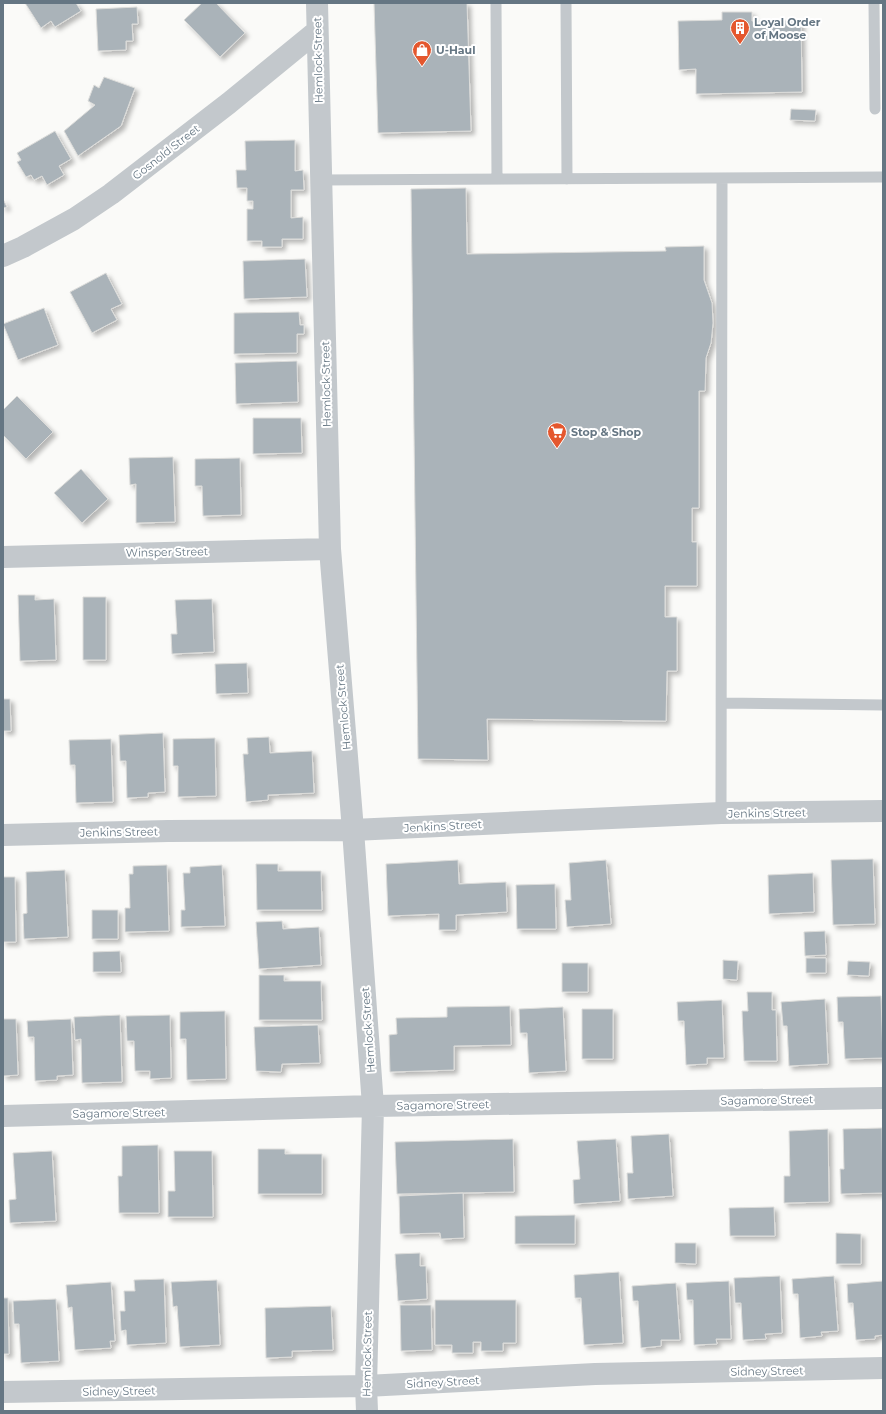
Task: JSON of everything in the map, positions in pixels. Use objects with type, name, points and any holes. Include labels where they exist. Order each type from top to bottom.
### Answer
[{"type":"street","name":"Hemlock Street","points":[[317,3],[330,549],[353,830],[373,1106],[366,1386],[367,1411]]},
{"type":"street","name":"Gosnold Street","points":[[3,256],[24,247],[74,219],[112,194],[317,31]]},
{"type":"street","name":"Winsper Street","points":[[3,557],[330,549]]},
{"type":"street","name":"Jenkins Street","points":[[3,835],[168,831],[353,830],[721,813],[883,811]]},
{"type":"street","name":"Sagamore Street","points":[[3,1116],[373,1106],[883,1098]]},
{"type":"street","name":"Sidney Street","points":[[3,1392],[366,1386],[595,1374],[883,1368]]},
{"type":"lane","points":[[496,3],[497,179]]},
{"type":"lane","points":[[566,3],[567,179]]},
{"type":"lane","points":[[874,3],[875,109]]},
{"type":"lane","points":[[321,180],[883,177]]},
{"type":"lane","points":[[721,813],[722,178]]},
{"type":"lane","points":[[722,703],[883,705]]},
{"type":"building","points":[[25,3],[76,3],[81,11],[55,27],[51,21],[41,28]]},
{"type":"building","points":[[202,3],[216,3],[245,33],[220,57],[184,20]]},
{"type":"building","name":"U-Haul","points":[[374,3],[467,3],[471,131],[378,133]]},
{"type":"building","points":[[137,7],[138,24],[132,24],[133,41],[126,41],[126,50],[98,51],[96,9]]},
{"type":"building","name":"Loyal Order of Moose","points":[[722,12],[752,12],[752,21],[801,20],[802,92],[696,94],[696,69],[679,70],[678,21],[722,20]]},
{"type":"building","points":[[104,77],[135,88],[121,126],[78,156],[64,131],[95,105],[88,101],[94,85],[99,88]]},
{"type":"building","points":[[791,109],[816,110],[815,121],[790,120]]},
{"type":"building","points":[[55,131],[71,159],[59,166],[64,175],[47,185],[42,176],[34,180],[31,175],[26,177],[17,162],[21,160],[17,153]]},
{"type":"building","points":[[295,140],[295,171],[303,170],[304,190],[291,190],[291,218],[303,217],[303,239],[282,239],[282,247],[262,247],[262,241],[247,241],[247,209],[253,209],[253,201],[247,201],[247,188],[237,188],[236,170],[246,170],[245,141]]},
{"type":"building","name":"Stop & Shop","points":[[466,188],[467,254],[666,251],[665,247],[704,246],[704,280],[712,303],[713,323],[711,343],[706,358],[705,391],[699,391],[699,508],[692,508],[692,542],[697,542],[697,586],[665,586],[665,617],[677,617],[677,671],[667,671],[666,721],[487,719],[488,760],[418,759],[411,189]]},
{"type":"building","points":[[3,199],[7,207],[3,208]]},
{"type":"building","points":[[305,259],[307,297],[244,299],[243,261]]},
{"type":"building","points":[[106,273],[122,304],[111,309],[117,320],[92,333],[70,292]]},
{"type":"building","points":[[44,308],[58,345],[18,360],[3,324]]},
{"type":"building","points":[[299,312],[300,325],[304,325],[304,334],[297,334],[297,353],[234,354],[234,313]]},
{"type":"building","points":[[297,361],[298,402],[236,404],[235,363]]},
{"type":"building","points":[[17,396],[53,432],[26,459],[3,435],[3,410]]},
{"type":"building","points":[[253,418],[301,418],[302,453],[253,454]]},
{"type":"building","points":[[173,457],[175,522],[136,523],[136,484],[130,485],[129,458]]},
{"type":"building","points":[[240,458],[241,515],[203,516],[202,486],[195,486],[195,459]]},
{"type":"building","points":[[81,469],[108,499],[82,523],[54,493]]},
{"type":"building","points":[[18,595],[35,595],[35,600],[54,599],[56,660],[20,661]]},
{"type":"building","points":[[83,597],[106,597],[106,660],[83,660]]},
{"type":"building","points":[[212,599],[214,652],[172,654],[171,634],[177,634],[175,600]]},
{"type":"building","points":[[247,663],[248,693],[216,694],[215,664]]},
{"type":"building","points":[[3,699],[10,699],[11,731],[3,731]]},
{"type":"building","points":[[163,733],[165,792],[148,793],[148,797],[127,798],[126,761],[120,761],[119,735]]},
{"type":"building","points":[[269,737],[270,753],[312,751],[314,793],[268,795],[268,800],[246,802],[243,754],[248,754],[247,738]]},
{"type":"building","points":[[215,738],[216,796],[178,797],[178,766],[173,766],[173,739]]},
{"type":"building","points":[[111,739],[113,802],[76,803],[75,765],[70,765],[69,740]]},
{"type":"building","points":[[873,859],[875,924],[833,925],[831,860]]},
{"type":"building","points":[[458,860],[459,884],[506,882],[507,912],[456,915],[456,930],[439,930],[439,914],[388,916],[386,864]]},
{"type":"building","points":[[606,860],[611,924],[567,927],[565,900],[571,900],[569,863]]},
{"type":"building","points":[[256,864],[278,864],[278,871],[321,871],[322,910],[257,910]]},
{"type":"building","points":[[167,865],[169,931],[125,932],[125,908],[130,908],[129,874],[133,874],[133,866]]},
{"type":"building","points":[[222,865],[225,926],[181,927],[181,910],[185,910],[183,873],[190,873],[190,867]]},
{"type":"building","points":[[65,870],[68,937],[24,939],[23,914],[27,913],[26,872]]},
{"type":"building","points":[[813,873],[814,912],[769,914],[768,875]]},
{"type":"building","points":[[3,877],[15,877],[16,942],[3,942]]},
{"type":"building","points":[[555,884],[556,929],[517,929],[516,885]]},
{"type":"building","points":[[92,910],[118,910],[118,939],[92,939]]},
{"type":"building","points":[[282,921],[283,929],[319,927],[321,965],[259,969],[256,922]]},
{"type":"building","points":[[825,931],[826,955],[805,956],[804,932]]},
{"type":"building","points":[[120,951],[121,972],[93,972],[93,952]]},
{"type":"building","points":[[806,958],[826,958],[826,973],[806,973]]},
{"type":"building","points":[[723,960],[738,961],[737,980],[723,979]]},
{"type":"building","points":[[848,961],[870,962],[869,976],[847,975]]},
{"type":"building","points":[[562,963],[588,963],[588,992],[562,992]]},
{"type":"building","points":[[259,975],[284,975],[284,981],[321,981],[322,1020],[259,1020]]},
{"type":"building","points":[[747,992],[772,992],[772,1010],[776,1010],[777,1061],[744,1061],[742,1011],[748,1011]]},
{"type":"building","points":[[881,996],[883,1058],[845,1059],[843,1022],[838,1022],[837,997]]},
{"type":"building","points":[[825,999],[828,1064],[789,1066],[787,1026],[783,1026],[781,1002]]},
{"type":"building","points":[[722,1000],[724,1058],[707,1058],[707,1064],[686,1065],[684,1021],[678,1021],[677,1002]]},
{"type":"building","points":[[510,1006],[511,1045],[454,1046],[454,1070],[390,1072],[389,1035],[397,1034],[396,1018],[447,1017],[447,1007]]},
{"type":"building","points":[[563,1007],[566,1071],[529,1073],[527,1033],[520,1033],[519,1009]]},
{"type":"building","points":[[582,1009],[613,1009],[613,1059],[582,1059]]},
{"type":"building","points":[[225,1011],[226,1079],[187,1080],[186,1039],[180,1039],[180,1012]]},
{"type":"building","points":[[120,1015],[122,1082],[82,1083],[81,1039],[75,1040],[74,1017]]},
{"type":"building","points":[[170,1015],[171,1078],[150,1079],[150,1071],[135,1071],[134,1041],[127,1041],[126,1016]]},
{"type":"building","points":[[3,1019],[16,1019],[18,1075],[3,1076]]},
{"type":"building","points":[[71,1019],[73,1075],[57,1076],[57,1080],[35,1081],[34,1037],[28,1037],[27,1021]]},
{"type":"building","points":[[318,1025],[320,1063],[282,1064],[281,1072],[256,1071],[254,1027]]},
{"type":"building","points":[[882,1128],[883,1193],[841,1194],[840,1169],[844,1169],[843,1129]]},
{"type":"building","points":[[828,1129],[829,1202],[784,1203],[784,1176],[790,1176],[789,1131]]},
{"type":"building","points":[[669,1134],[673,1196],[628,1199],[627,1173],[633,1173],[631,1136]]},
{"type":"building","points":[[513,1139],[514,1192],[397,1194],[395,1142]]},
{"type":"building","points":[[616,1139],[620,1201],[574,1204],[573,1180],[580,1179],[577,1141]]},
{"type":"building","points":[[158,1145],[159,1213],[119,1213],[118,1176],[122,1176],[122,1146]]},
{"type":"building","points":[[258,1149],[285,1149],[285,1154],[322,1154],[322,1194],[258,1194]]},
{"type":"building","points":[[52,1151],[56,1221],[10,1223],[9,1200],[16,1199],[13,1153]]},
{"type":"building","points":[[174,1151],[212,1151],[213,1217],[168,1217],[168,1191],[175,1191]]},
{"type":"building","points":[[463,1193],[464,1238],[441,1239],[440,1233],[400,1234],[399,1196]]},
{"type":"building","points":[[774,1207],[775,1236],[730,1236],[729,1208]]},
{"type":"building","points":[[575,1215],[575,1244],[515,1244],[515,1216]]},
{"type":"building","points":[[836,1233],[861,1234],[861,1264],[836,1264]]},
{"type":"building","points":[[675,1243],[696,1243],[696,1264],[675,1263]]},
{"type":"building","points":[[420,1253],[420,1266],[426,1266],[427,1299],[398,1301],[395,1254]]},
{"type":"building","points":[[619,1272],[623,1343],[584,1345],[581,1298],[575,1298],[574,1275]]},
{"type":"building","points":[[780,1276],[782,1333],[765,1334],[766,1339],[743,1340],[741,1303],[735,1303],[734,1278]]},
{"type":"building","points":[[834,1276],[838,1331],[821,1332],[822,1336],[800,1338],[798,1294],[793,1294],[792,1279]]},
{"type":"building","points":[[164,1279],[166,1343],[127,1345],[126,1330],[121,1331],[120,1311],[125,1311],[124,1291],[135,1291],[134,1280]]},
{"type":"building","points":[[217,1280],[220,1345],[180,1347],[177,1306],[173,1307],[171,1282]]},
{"type":"building","points":[[729,1281],[731,1339],[716,1339],[717,1344],[694,1345],[693,1300],[687,1300],[686,1283]]},
{"type":"building","points":[[883,1281],[883,1335],[875,1336],[875,1339],[856,1340],[853,1303],[848,1303],[847,1284]]},
{"type":"building","points":[[111,1282],[115,1341],[110,1341],[111,1348],[75,1350],[72,1307],[68,1308],[66,1285]]},
{"type":"building","points":[[676,1283],[680,1340],[661,1340],[661,1346],[641,1348],[638,1301],[633,1301],[632,1286]]},
{"type":"building","points":[[3,1298],[8,1298],[9,1354],[3,1354]]},
{"type":"building","points":[[56,1299],[59,1361],[21,1363],[19,1324],[14,1324],[13,1301]]},
{"type":"building","points":[[435,1300],[516,1300],[516,1343],[503,1343],[503,1351],[481,1351],[481,1342],[473,1342],[473,1353],[452,1353],[452,1345],[435,1345]]},
{"type":"building","points":[[400,1305],[431,1305],[432,1350],[401,1351]]},
{"type":"building","points":[[331,1306],[333,1350],[292,1351],[292,1357],[266,1358],[265,1308]]},
{"type":"place","name":"Loyal Order of Moose","points":[[740,45]]},
{"type":"place","name":"U-Haul","points":[[422,67]]},
{"type":"place","name":"Stop & Shop","points":[[557,449]]}]
